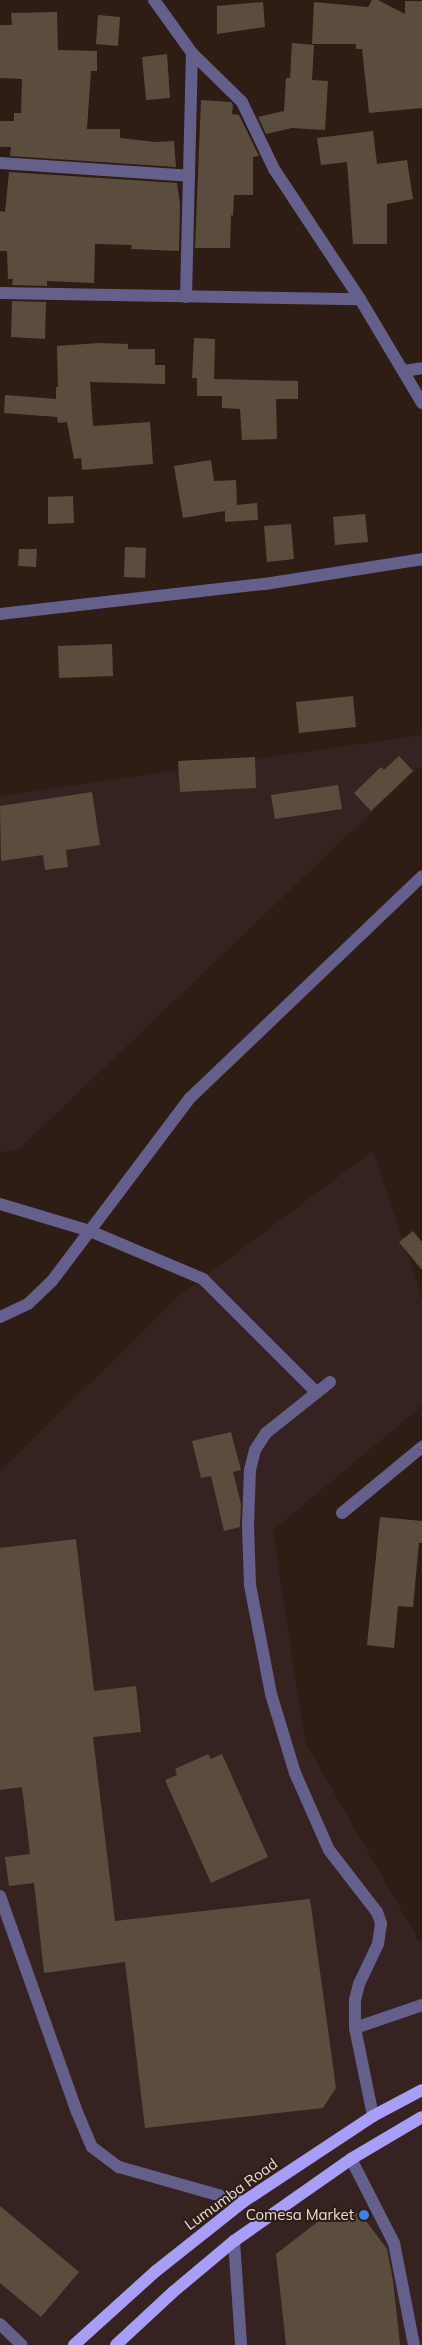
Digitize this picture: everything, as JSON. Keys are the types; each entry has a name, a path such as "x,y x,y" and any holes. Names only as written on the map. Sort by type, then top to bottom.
{"main road":[{"name":"Lumumba Road","path":"74,2345 156,2271 243,2202 374,2116 422,2090"},
{"path":"116,2345 173,2292 234,2241 351,2159 422,2117"}],"street":[{"path":"154,0 192,53 242,102 274,169 360,299 422,403"},
{"path":"186,297 192,53"},
{"path":"0,163 189,176"},
{"path":"0,293 360,299"},
{"path":"404,371 422,368"},
{"path":"0,614 265,584 422,559"},
{"path":"0,1317 28,1304 52,1281 190,1098 422,876"},
{"path":"0,1204 90,1231 203,1279 317,1393"},
{"path":"330,1382 266,1433 255,1450 249,1479 250,1585 271,1694 295,1773 329,1850 377,1912 381,1923 378,1944 359,1984 355,2000 355,2028 374,2116"},
{"path":"342,1513 422,1447"},
{"path":"0,1896 77,2112 92,2147 119,2167 243,2202"},
{"path":"355,2028 422,2005"},
{"path":"351,2159 394,2243 414,2345"},
{"path":"234,2241 241,2345"},
{"path":"0,2324 22,2345"}],"shaded area":[{"path":"422,735 422,764 20,1148 0,1153 0,796"},
{"path":"373,1151 422,1299 422,1406 273,1530 305,1742 419,1941 422,1940 422,2345 0,2345 0,1471 178,1297"}],"building":[{"path":"372,0 378,0 405,14 405,1 422,1 422,108 369,113 362,49 356,49 356,44 312,44 314,2 368,7"},
{"path":"263,2 265,27 217,34 217,6"},
{"path":"57,12 58,50 97,51 97,71 91,71 87,129 120,129 120,138 155,142 174,141 176,167 10,156 11,147 0,147 0,121 14,121 14,113 21,113 22,79 0,78 0,25 12,25 11,13"},
{"path":"98,15 120,17 118,46 96,44"},
{"path":"292,43 314,45 312,80 328,81 325,130 292,128 266,134 258,117 284,111 286,78 290,78"},
{"path":"167,54 170,98 146,100 142,57"},
{"path":"201,100 231,102 233,105 232,114 239,115 259,156 253,157 253,195 234,195 230,248 195,248"},
{"path":"373,131 377,164 407,160 413,199 387,204 387,244 353,244 347,162 321,165 317,138"},
{"path":"9,172 177,183 180,204 179,251 131,249 132,245 95,244 94,283 47,281 47,286 12,285 13,279 8,279 7,251 0,251 0,211 5,212"},
{"path":"12,301 46,302 45,339 11,337"},
{"path":"194,338 215,339 214,379 298,381 298,399 276,399 277,439 242,440 240,409 222,408 222,396 197,396 197,378 192,378"},
{"path":"99,343 128,344 128,349 155,349 155,365 165,365 165,384 90,382 93,426 150,422 153,464 82,470 81,458 74,459 67,422 58,423 57,417 4,413 5,395 56,399 56,387 58,387 57,346"},
{"path":"211,460 214,481 236,480 237,505 257,503 258,520 225,522 225,511 183,518 174,466"},
{"path":"73,496 74,523 48,524 48,497"},
{"path":"365,514 368,542 335,545 333,517"},
{"path":"291,524 294,559 267,562 264,526"},
{"path":"125,547 146,548 145,578 124,577"},
{"path":"19,549 37,549 36,567 18,566"},
{"path":"112,644 113,676 59,678 58,646"},
{"path":"353,696 356,727 299,733 296,702"},
{"path":"399,756 413,771 371,811 354,793 381,767 384,770"},
{"path":"255,757 256,788 180,792 178,761"},
{"path":"338,785 342,809 275,819 271,795"},
{"path":"92,792 100,845 66,850 68,867 45,870 43,855 1,861 0,806"},
{"path":"413,1231 422,1242 422,1270 399,1242"},
{"path":"231,1432 241,1470 233,1472 241,1504 240,1527 224,1531 211,1476 201,1478 192,1441"},
{"path":"380,1517 422,1521 422,1543 419,1543 413,1607 398,1606 394,1648 367,1645"},
{"path":"76,1539 94,1691 136,1686 141,1732 93,1737 115,1921 310,1899 336,2088 323,2108 145,2128 125,1962 44,1973 34,1883 9,1886 5,1857 30,1854 22,1787 0,1790 0,1548"},
{"path":"208,1754 211,1759 222,1754 268,1857 211,1883 165,1780 177,1775 175,1769"},
{"path":"0,2206 79,2272 41,2317 0,2283"},
{"path":"329,2213 360,2213 387,2249 393,2281 400,2345 286,2345 276,2254"}],"place":[{"name":"Comesa Market","path":"364,2215"}]}
